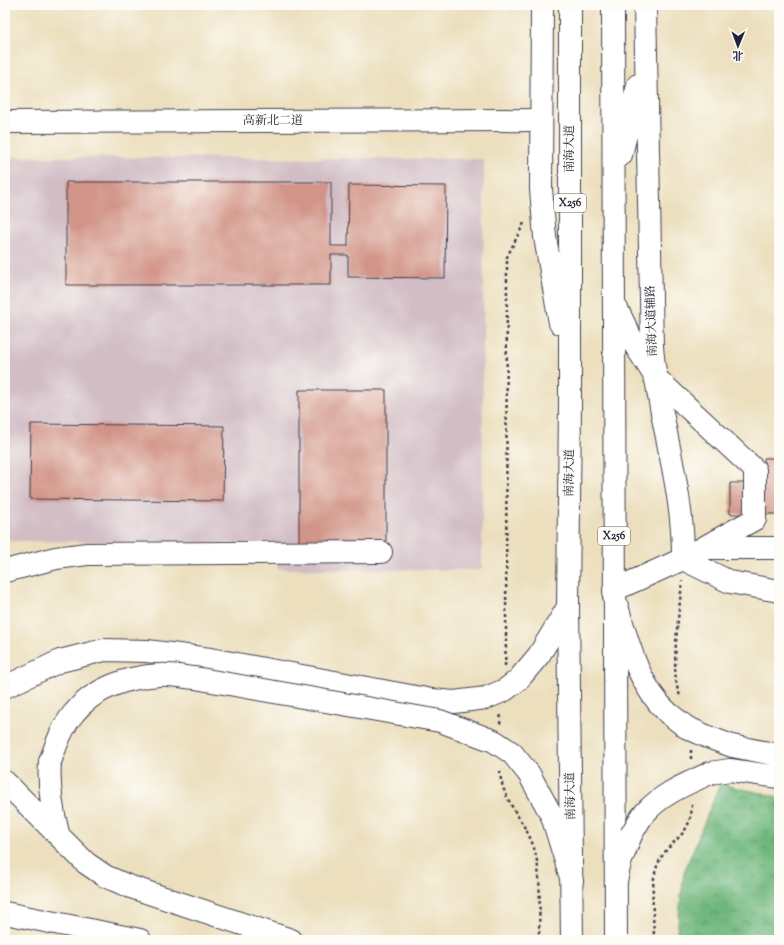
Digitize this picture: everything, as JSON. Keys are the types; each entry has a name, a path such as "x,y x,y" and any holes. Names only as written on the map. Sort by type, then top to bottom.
{"main road":[{"path":"542,5 542,212 563,340 570,401"},
{"name":"南海大道","path":"570,5 570,401 568,608 572,940"},
{"name":"X256","path":"613,5 616,940"},
{"name":"南海大道辅路","path":"645,5 651,312 654,376 679,508 683,535 683,559"},
{"path":"613,191 645,52"},
{"name":"高新北二道","path":"5,122 541,120"},
{"path":"614,302 633,342 654,376 755,470 755,519 683,559 614,593 639,673 647,689 657,703 686,727 739,748 779,755"},
{"path":"703,548 779,548"},
{"path":"5,571 56,558 87,554 381,552"},
{"path":"683,559 730,582 779,591"},
{"path":"5,687 60,661 104,650 148,651 210,659 432,700 494,704 505,690 511,676 539,655 568,608"},
{"path":"58,833 51,805 49,782 50,762 59,736 74,712 92,698 110,687 132,678 160,675 195,678 440,721 494,741 512,754 529,774 552,816 572,881"},
{"path":"616,881 620,863 631,835 644,814 658,800 676,788 710,773 730,770 779,777"},
{"path":"5,782 58,833 86,863 111,878 128,886 291,940"},
{"path":"5,913 140,940"}],"path":[{"path":"511,676 506,642 507,257 527,216"},
{"path":"494,704 500,726"},
{"path":"500,768 500,775 508,799 531,840 539,880 539,940"},
{"path":"654,881 654,940"}],"shaded area":[{"path":"5,157 484,159 482,570 277,569 277,543 5,541"}],"green space":[{"path":"720,784 779,797 779,940 676,940 684,872"}],"building":[{"path":"66,182 331,182 331,246 348,246 349,185 446,186 445,278 348,277 348,255 331,255 331,285 66,285"},
{"path":"299,390 386,390 386,542 299,542"},
{"path":"31,424 224,426 223,501 30,499"},
{"path":"764,458 779,458 779,514 730,514 730,483 764,483"}]}
